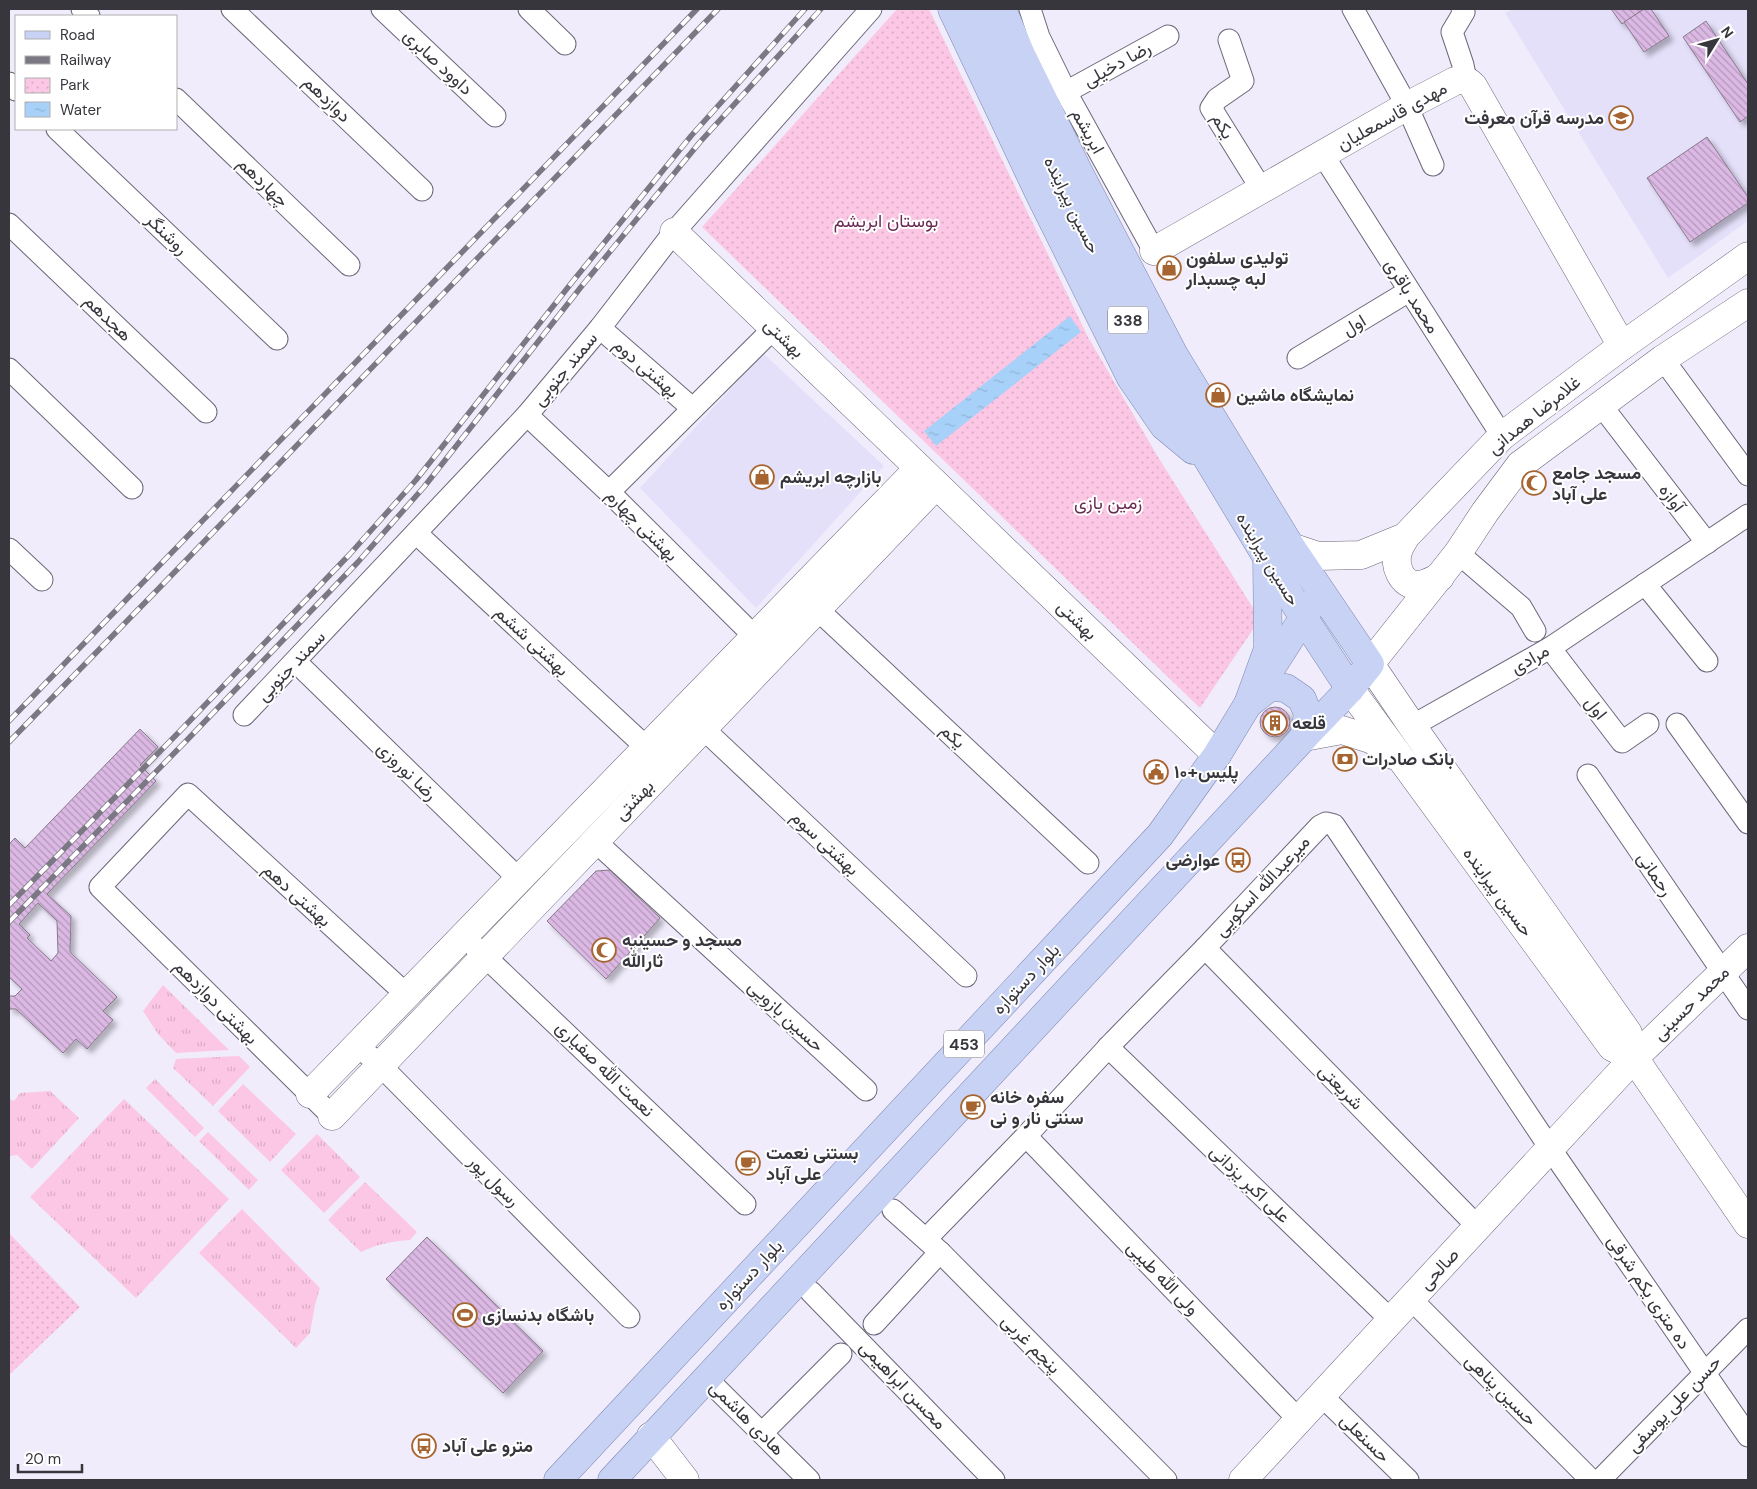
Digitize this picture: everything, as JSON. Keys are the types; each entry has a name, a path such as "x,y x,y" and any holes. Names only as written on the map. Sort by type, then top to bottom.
{"main road":[{"path":"952,9 1040,196 1131,378 1164,426 1212,466"},
{"name":"حسین پیراینده","path":"979,9 1002,63 1152,367 1212,466 1279,551 1321,592 1370,664"},
{"name":"حسین پیراینده","path":"1002,9 1021,55 1075,165 1279,551 1303,617 1350,689"},
{"name":"بلوار دستواره","path":"558,1480 1160,835 1217,754 1248,704 1268,649 1279,551"},
{"path":"1248,704 1321,592"},
{"name":"453","path":"612,1480 651,1436 1350,689 1370,664"},
{"path":"1248,704 1270,687 1286,688 1302,699 1308,714 1304,737"}],"street":[{"name":"دوازدهم","path":"232,9 422,190"},
{"name":"داوود صابری","path":"382,9 495,116"},
{"path":"529,9 565,44"},
{"name":"سمند جنوبی","path":"244,715 527,415 600,328 674,232 871,9"},
{"name":"ابریشم","path":"1030,9 1039,37 1066,92 1154,250"},
{"path":"1353,9 1407,106 1433,165"},
{"path":"1462,9 1464,12 1452,32 1466,80"},
{"name":"رضا دخیلی","path":"1066,92 1168,36"},
{"name":"یکم","path":"1230,40 1243,81 1217,99 1211,108 1262,190"},
{"name":"مهدی قاسمعلیان","path":"1154,250 1407,106 1462,79 1473,86 1622,346"},
{"name":"چهاردهم","path":"178,102 349,265"},
{"name":"روشنگر","path":"58,130 278,339"},
{"name":"محمد باقری","path":"1323,155 1502,436"},
{"name":"هجدهم","path":"9,224 206,412"},
{"name":"بهشتی","path":"674,232 1217,754"},
{"name":"غلامرضا همدانی","path":"1279,551 1318,556 1361,555 1405,537 1502,436 1622,346 1747,261"},
{"name":"اول","path":"1298,358 1409,291"},
{"name":"غلامرضا همدانی","path":"1370,664 1458,554 1485,512 1520,465 1663,359 1748,303"},
{"name":"بهشتی دوم","path":"600,328 692,408"},
{"name":"بهشتی دوم","path":"609,492 774,328"},
{"path":"1663,359 1748,475"},
{"path":"9,369 132,488"},
{"name":"آوازه","path":"1601,405 1707,543"},
{"name":"بهشتی چهارم","path":"527,415 609,492 755,637"},
{"path":"310,1094 755,637 928,476"},
{"name":"بهشتی","path":"332,1116 817,609 928,476"},
{"name":"مرادی","path":"1412,726 1550,648 1748,515"},
{"name":"بهشتی ششم","path":"416,533 647,748"},
{"path":"1405,537 1398,552 1397,569 1405,581 1415,585 1424,584 1440,577"},
{"path":"9,549 42,580"},
{"path":"1458,554 1521,607 1535,631"},
{"path":"1645,584 1707,662"},
{"name":"یکم","path":"817,609 1088,863"},
{"name":"اول","path":"1550,648 1622,742 1648,724"},
{"name":"رضا نوروزی","path":"296,662 519,879"},
{"name":"حسین پیراینده","path":"1370,664 1628,1033 1634,1058 1748,1224"},
{"name":"حسین پیراینده","path":"1350,689 1612,1047 1634,1058"},
{"name":"بهشتی سوم","path":"683,711 966,976"},
{"path":"1677,724 1748,823"},
{"path":"1304,737 1342,730 1373,740 1406,766"},
{"name":"رحمانی","path":"1588,775 1748,1009"},
{"name":"بهشتی دهم","path":"100,887 188,794 407,995"},
{"name":"میرعبدالله اسکویی","path":"874,1324 933,1246 1026,1136 1108,1047 1320,826 1326,823 1334,826 1550,1148"},
{"name":"حسین بازویی","path":"595,841 866,1090"},
{"name":"بهشتی دوازدهم","path":"100,887 332,1116"},
{"name":"نعمت الله صفیاری","path":"463,937 486,956 745,1204"},
{"name":"شریعتی","path":"1205,948 1478,1227"},
{"name":"محمد حسینی","path":"1634,1058 1748,948"},
{"name":"رسول پور","path":"358,1046 629,1317"},
{"name":"علی اکبر یزدانی","path":"1108,1047 1391,1320"},
{"name":"صالحی","path":"1243,1480 1634,1058"},
{"name":"ولی الله طیبی","path":"1026,1136 1299,1420"},
{"name":"ده متری یکم شرقی","path":"1550,1148 1748,1436"},
{"name":"پنجم غربی","path":"893,1210 933,1246 1166,1480"},
{"name":"محسن ابراهیمی","path":"811,1292 994,1480"},
{"name":"حسین پناهی","path":"1410,1300 1591,1480"},
{"name":"حسن علی یوسفی","path":"1600,1480 1748,1329"},
{"path":"762,1433 841,1354"},
{"name":"هادی هاشمی","path":"706,1378 810,1480"},
{"name":"حسنعلی","path":"1322,1396 1408,1480"},
{"path":"651,1436 685,1480"}],"shaded area":[{"name":"مدرسه قرآن معرفت","path":"1513,9 1748,9 1748,221 1668,278 1505,13"},
{"name":"بازارچه ابریشم","path":"763,353 884,466 756,608 640,488"}],"green space":[{"name":"بوستان ابریشم","path":"897,9 929,9 1088,337 1158,457 1260,619 1200,708 702,227"},
{"path":"163,985 229,1050 176,1053 158,1034 143,1011"},
{"path":"239,1056 250,1067 213,1106 173,1068 176,1059"},
{"path":"155,1079 204,1128 195,1137 146,1088"},
{"path":"243,1084 296,1134 270,1162 218,1111"},
{"path":"50,1091 79,1118 32,1169 17,1155 9,1156 9,1099 14,1101 20,1093"},
{"path":"124,1099 229,1199 136,1298 30,1197"},
{"path":"208,1132 258,1180 249,1190 199,1141"},
{"path":"317,1134 360,1177 324,1213 281,1170"},
{"path":"365,1182 417,1232 410,1240 385,1243 361,1252 328,1220"},
{"path":"242,1209 320,1288 310,1333 296,1348 199,1253"},
{"path":"9,1233 80,1307 9,1375"}],"water":[{"path":"1070,316 1081,332 936,446 924,431"}],"building":[{"path":"1611,9 1644,9 1622,24"},
{"path":"1644,9 1651,9 1669,36 1644,52 1624,22"},
{"path":"1706,21 1748,84 1748,116 1740,122 1683,37"},
{"path":"1707,137 1748,197 1748,203 1690,242 1647,178"},
{"name":"قلعه","path":"1275,707 1286,711 1290,722 1286,733 1275,737 1264,733 1260,722 1264,711"},
{"path":"140,729 158,747 140,765 156,781 47,894 71,916 70,952 117,997 103,1011 113,1020 87,1049 76,1039 63,1053 16,1009 9,1009 9,996 15,996 22,989 9,977 9,844 15,838 25,848","holes":["38,903 57,921 58,953 51,961 27,938 30,935 19,924"]},
{"name":"مسجد و حسینیه ثارالله","path":"610,870 660,918 606,979 547,921 596,871"},
{"name":"باشگاه بدنسازی","path":"427,1237 543,1351 503,1393 386,1279"}],"railway":[{"path":"9,721 697,9"},
{"path":"9,742 718,9"},
{"path":"9,905 350,554 416,480 573,281 691,136 805,9"},
{"path":"9,922 358,562 424,487 581,287 700,142 821,9"}],"place":[{"name":"مدرسه قرآن معرفت","path":"1621,118"},
{"name":"تولیدی سلفون لبه‌ چسبدار","path":"1169,268"},
{"name":"نمایشگاه ماشین","path":"1218,395"},
{"name":"بازارچه ابریشم","path":"762,477"},
{"name":"مسجد جامع علی آباد","path":"1534,483"},
{"name":"قلعه","path":"1275,723"},
{"name":"بانک صادرات","path":"1345,759"},
{"name":"پلیس+۱۰","path":"1156,772"},
{"name":"عوارضی","path":"1238,860"},
{"name":"مسجد و حسینیه ثارالله","path":"604,950"},
{"name":"سفره خانه سنتی نار و نی","path":"973,1107"},
{"name":"بستنی نعمت علی آباد","path":"748,1163"},
{"name":"باشگاه بدنسازی","path":"465,1315"},
{"name":"مترو علی آباد","path":"424,1446"}],"park label":[{"name":"زمین بازی","path":"1108,503"}]}
